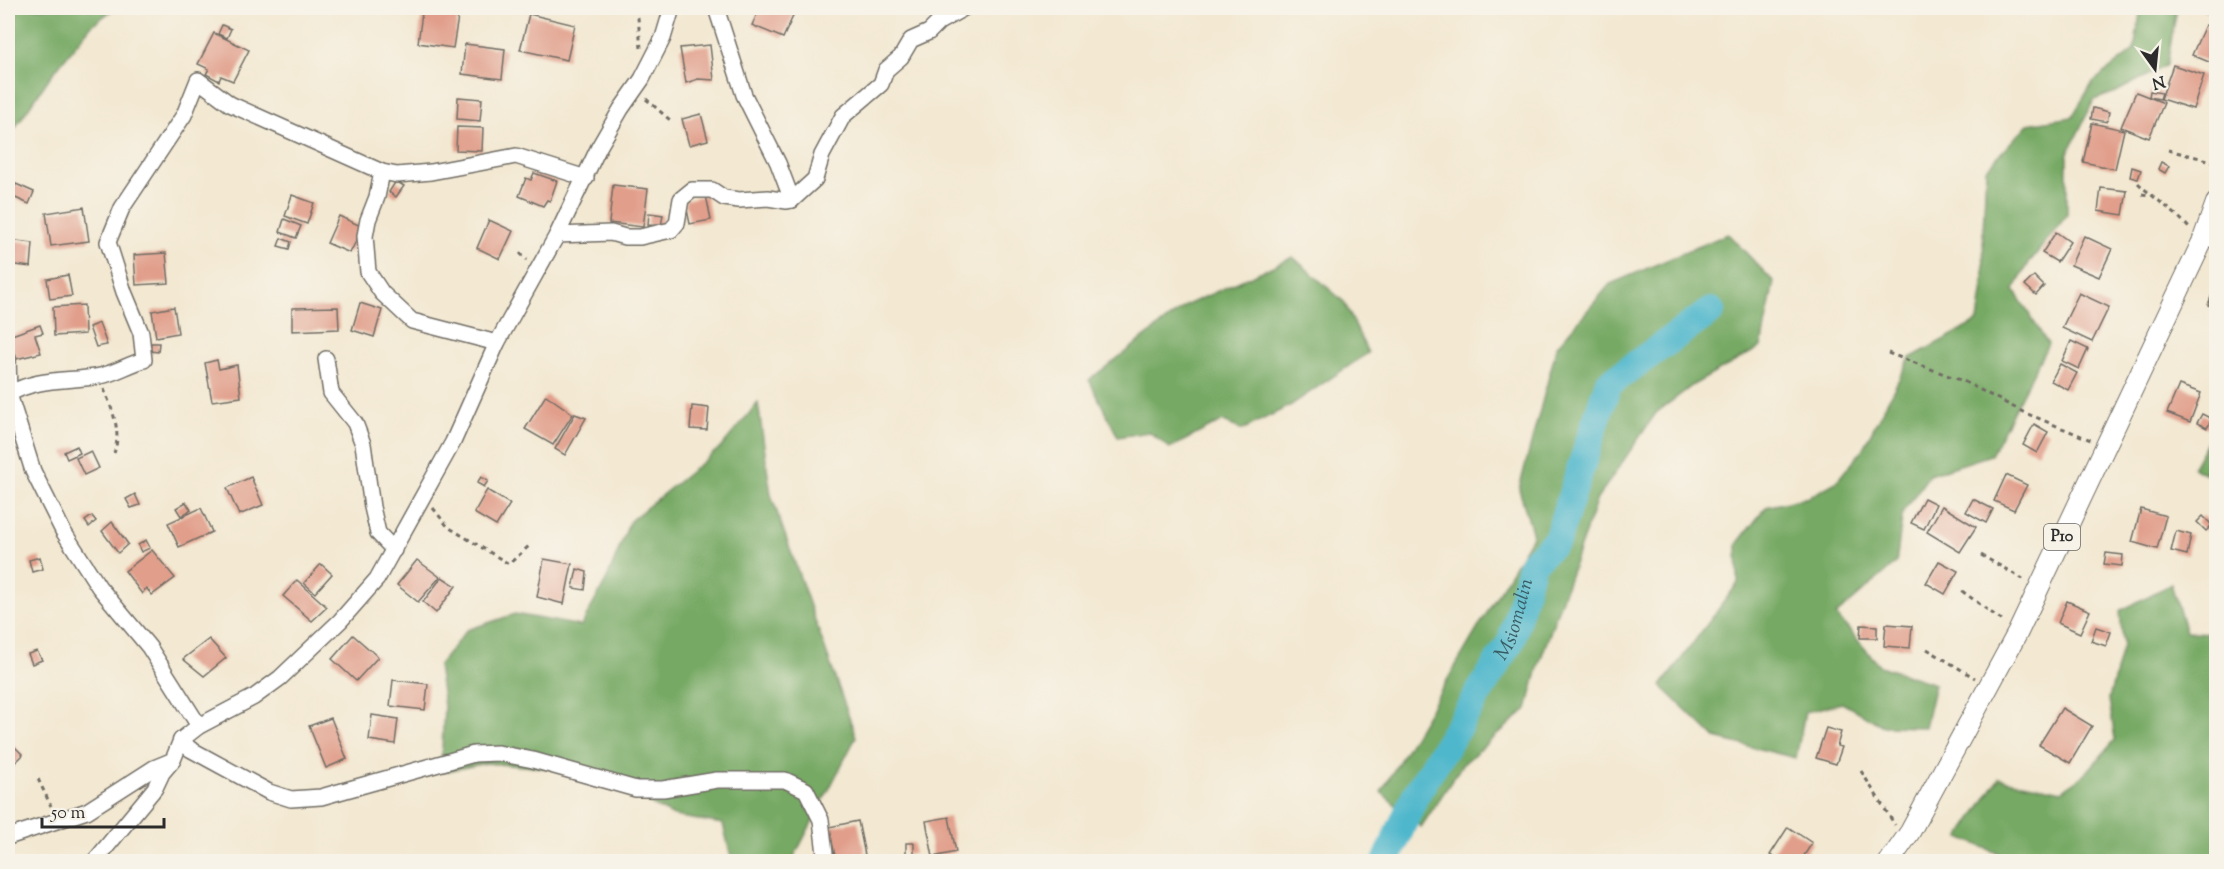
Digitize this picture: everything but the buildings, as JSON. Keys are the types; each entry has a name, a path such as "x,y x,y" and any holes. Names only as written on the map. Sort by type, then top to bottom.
{"main road":[{"name":"P10","path":"1888,861 1910,832 2018,632 2202,243 2217,203"}],"street":[{"path":"94,861 155,788 162,773 174,760 181,740 199,726 254,697 280,678 362,597 377,579 453,442 497,343 557,235 599,147 642,79 663,38 672,8"},
{"path":"716,8 744,95 778,163 792,200"},
{"path":"557,235 611,233 625,237 640,237 671,230 677,223 681,199 692,190 712,190 724,198 739,200 768,198 792,200 815,179 822,155 843,116 881,84 886,70 901,57 911,40 929,32 939,22 964,8"},
{"path":"9,394 21,387 38,382 100,376 144,360 141,333 124,292 108,242 122,208 184,115 198,80 230,104 382,172 397,175 431,172 516,156 586,178"},
{"path":"382,172 377,197 364,236 368,272 382,293 412,321 497,343"},
{"path":"8,357 9,394 33,471 63,531 99,587 149,647 199,726"},
{"path":"326,359 331,393 355,423 363,444 378,533 394,550"},
{"path":"181,740 190,749 269,792 291,799 321,797 474,754 498,753 533,760 636,789 663,789 717,780 785,780 806,790 821,820 826,861"},
{"path":"8,837 87,812 154,768 174,760"}],"path":[{"path":"637,8 642,79 646,99 670,120"},
{"path":"2168,150 2217,162"},
{"path":"2138,183 2178,214 2202,243"},
{"path":"2142,194 2151,195"},
{"path":"1888,353 1963,381 2023,412 2107,446"},
{"path":"100,376 116,428 118,442 114,453"},
{"path":"422,500 435,509 448,527 509,564 530,545"},
{"path":"1981,555 2038,587"},
{"path":"1962,591 2018,632"},
{"path":"1927,649 1989,686"},
{"path":"1861,771 1895,826 1910,832"},
{"path":"38,779 59,821"}],"green space":[{"path":"8,8 115,8 91,26 50,77 12,132 8,154"},
{"path":"2141,8 2177,8 2167,65 2116,92 2094,100 2067,155 2067,215 2029,263 2014,290 2048,344 1991,455 1929,475 1903,512 1896,563 1836,615 1880,666 1935,684 1925,727 1883,726 1842,703 1805,712 1796,758 1715,738 1661,686 1738,583 1737,544 1766,507 1809,497 1836,482 1862,450 1910,358 1978,321 1984,278 1983,232 1986,169 2028,124 2072,117 2093,82 2134,50"},
{"path":"1728,234 1774,282 1761,347 1693,385 1656,413 1597,499 1539,664 1527,709 1462,765 1421,827 1381,792 1533,535 1519,489 1557,346 1610,284"},
{"path":"1293,257 1344,302 1368,353 1291,405 1242,430 1222,421 1170,448 1149,432 1118,437 1089,380 1187,305"},
{"path":"758,403 771,495 856,737 792,861 732,861 723,824 674,816 586,771 486,763 441,772 444,706 438,666 467,630 515,614 581,626 607,579 630,521 721,447"},
{"path":"2216,426 2216,480 2193,467"},
{"path":"2171,584 2186,632 2216,633 2216,861 2015,861 1960,837 1999,778 2062,791 2086,773 2115,740 2109,699 2123,645 2120,611"}],"waterway":[{"name":"Msiomalin","path":"1386,862 1415,796 1511,641 1532,563 1557,540 1608,384 1711,311"}]}
